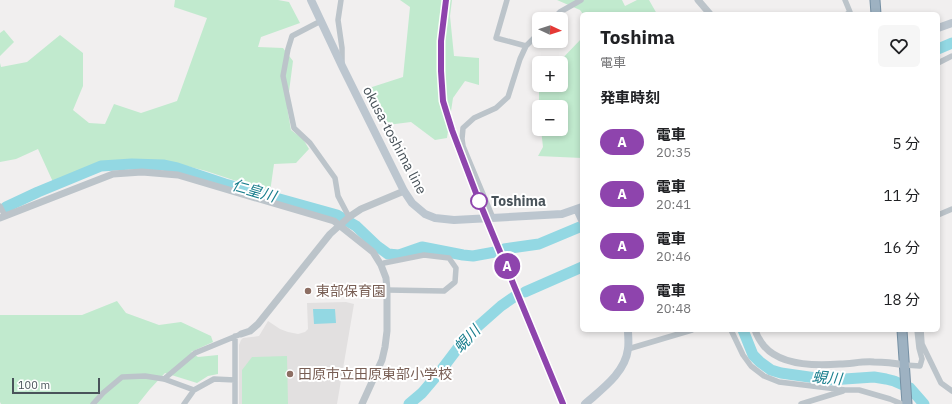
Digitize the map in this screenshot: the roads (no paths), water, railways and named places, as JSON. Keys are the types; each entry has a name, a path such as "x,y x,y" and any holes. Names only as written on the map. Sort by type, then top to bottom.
{"highway":[{"path":"875,0 876,12"},
{"path":"901,332 906,379 905,403"}],"main road":[{"name":"okusa-toshima line","path":"311,0 404,191 412,203 425,214 435,218 454,220 580,213"},
{"path":"940,27 952,23"},
{"path":"585,404 612,380 624,364 628,349 628,332"}],"street":[{"path":"341,0 338,20 342,48 342,66"},
{"path":"507,0 496,38 526,46"},
{"path":"560,12 581,0"},
{"path":"698,0 708,12"},
{"path":"845,0 850,12"},
{"path":"322,22 292,36 283,76 294,128 310,144 335,178 338,196 349,217"},
{"path":"493,218 463,146 463,128 474,118 496,108 508,97 520,59 526,46 532,40"},
{"path":"940,62 952,56"},
{"path":"0,206 3,217 113,174 142,172 178,175 334,221 373,252 381,265 386,278 387,331 385,348 382,360 362,404"},
{"path":"164,379 195,353 250,331 258,324 330,234 349,217 361,209 404,191"},
{"path":"940,214 952,209"},
{"path":"381,265 384,263 424,255 449,258 456,268 455,282 444,291 387,290"},
{"path":"628,349 685,332"},
{"path":"728,332 751,366 764,376 779,382 845,390 859,390 905,403"},
{"path":"732,332 735,341"},
{"path":"756,332 764,347 783,359 790,361 813,365 889,362 920,366 922,359 917,332"},
{"path":"921,332 922,344 941,383 952,391"},
{"path":"235,404 238,335"},
{"path":"93,404 103,393 122,377 145,376 164,379 194,390"},
{"path":"184,404 194,390 214,378 236,380"},
{"path":"801,404 845,390"}],"water":[{"path":"313,309 335,309 336,323 314,324"}],"waterway":[{"name":"仁皇川","path":"940,48 952,43"},
{"name":"仁皇川","path":"6,207 101,166 132,164 163,165 337,215 356,226 377,246 388,254 399,255 422,247 473,256 495,252"},
{"name":"仁皇川","path":"504,249 539,244 580,227"},
{"name":"蜆川","path":"525,292 580,268"},
{"name":"蜆川","path":"409,404 422,393 467,336 501,306 514,297"},
{"name":"蜆川","path":"744,332 753,355 771,370 781,373 830,380 874,377 886,379 910,388 924,404"}],"railway":[{"path":"446,0 441,41 443,101 452,130 479,201 564,404"}],"train":[{"name":"A","path":"446,0 441,41 443,101 452,130 479,201 563,404"}],"place":[{"name":"Toshima","path":"479,201"},
{"name":"東部保育園","path":"308,291"},
{"name":"田原市立田原東部小学校","path":"290,374"}]}
